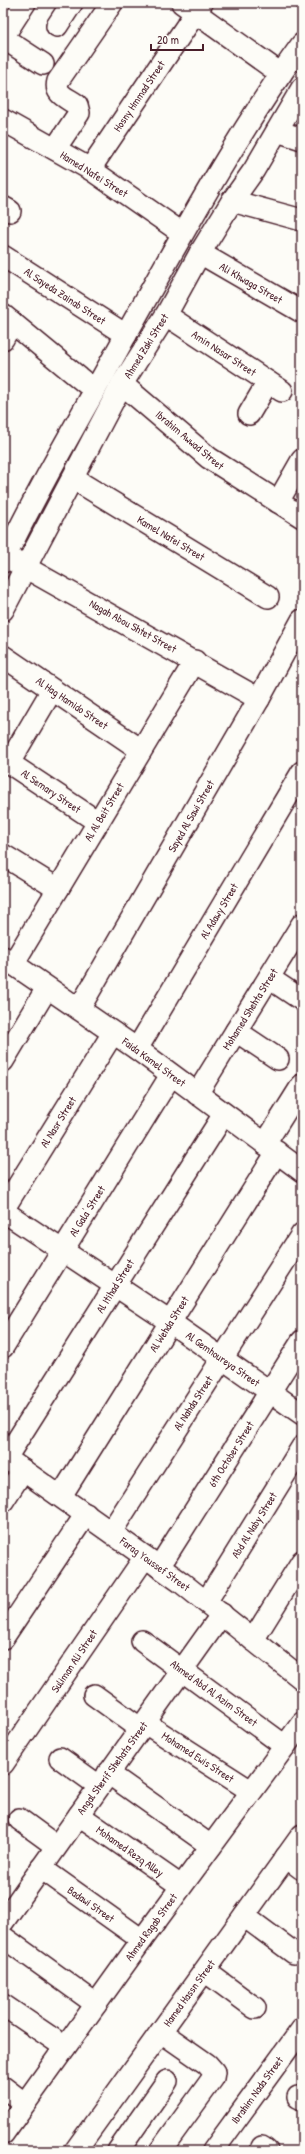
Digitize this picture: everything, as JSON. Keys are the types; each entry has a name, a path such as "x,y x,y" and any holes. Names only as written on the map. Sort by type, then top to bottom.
{"street":[{"path":"25,3 3,38 43,64"},
{"path":"57,26 72,3"},
{"path":"55,149 79,113 77,105 60,94 56,86 112,3"},
{"path":"193,6 280,74"},
{"name":"Hosny Hmmad Street","path":"90,169 193,6"},
{"name":"Ahmed Zaki Street","path":"4,559 94,390 182,233 280,74 302,44"},
{"name":"Ahmed Zaki Street","path":"3,610 74,479 122,384 166,315 200,253 232,201 254,170 302,88"},
{"name":"Hamed Nafei Street","path":"3,120 90,169 182,233"},
{"path":"277,131 302,139"},
{"path":"230,155 254,170"},
{"path":"232,201 302,220"},
{"name":"Ali Khwaga Street","path":"200,253 302,312"},
{"name":"Al Sayeda Zainab Street","path":"3,256 126,335"},
{"name":"Amin Nasar Street","path":"166,315 275,386 249,414"},
{"path":"6,325 94,390"},
{"name":"Ibrahim Awwad Street","path":"122,384 209,458 302,516"},
{"path":"278,502 302,460"},
{"name":"Kamel Nafei Street","path":"74,479 268,597"},
{"name":"Nagah Abou Shtet Street","path":"4,559 26,566 195,661 259,699"},
{"name":"Sayed Al Sawi Street","path":"79,1010 259,699 302,620"},
{"name":"Al Hag Hamido Street","path":"3,656 141,750"},
{"name":"Al Al Beit Street","path":"8,961 58,889 195,661"},
{"path":"6,761 52,690"},
{"name":"Al Semary Street","path":"6,761 98,822"},
{"name":"Al Adawy Street","path":"136,1050 302,772"},
{"path":"3,855 58,889"},
{"name":"Mohamed Shehta Street","path":"197,1094 302,924"},
{"name":"Faida Kamel Street","path":"8,961 113,1033 302,1171"},
{"path":"269,978 302,1000"},
{"path":"3,1061 47,988"},
{"path":"236,1031 278,1059"},
{"name":"Al Nasr Street","path":"3,1211 113,1033"},
{"name":"Al Gala' Street","path":"3,1347 171,1075"},
{"name":"Al Wehda Street","path":"61,1496 170,1322 271,1148 302,1085"},
{"name":"Al Itihad Street","path":"4,1457 224,1114"},
{"name":"Al Gemhoureya Street","path":"3,1211 170,1322 302,1414"},
{"name":"Al Nahda Street","path":"111,1532 302,1234"},
{"name":"6th October Street","path":"152,1562 270,1392 302,1341"},
{"name":"Abd Al Naby Street","path":"214,1608 302,1447"},
{"name":"Farag Youssef Street","path":"4,1457 61,1496 214,1608 302,1679"},
{"path":"3,1501 23,1470"},
{"path":"3,1638 86,1514"},
{"path":"253,1640 302,1561"},
{"name":"Suliman Ali Street","path":"3,1764 152,1562"},
{"name":"Angal Sherif Shehata Street","path":"3,1922 182,1670 214,1608"},
{"name":"Ahmed Abd Al Azim Street","path":"142,1641 285,1746"},
{"name":"Mohamed Ewis Street","path":"94,1695 251,1791"},
{"name":"Ahmed Ragab Street","path":"3,2134 181,1886 302,1723"},
{"path":"60,1758 104,1780 211,1846"},
{"name":"Mohamed Rezq Alley","path":"79,1815 181,1886"},
{"path":"19,1819 56,1846"},
{"name":"Hamed Hassn Street","path":"75,2151 244,1916 294,1863 302,1835"},
{"name":"Badawi Street","path":"41,1868 142,1940"},
{"path":"244,1916 294,1953"},
{"path":"3,1937 96,2004"},
{"path":"205,1971 255,2008"},
{"path":"3,2005 65,2047"},
{"name":"Ibrahim Nada Street","path":"213,2151 302,2029"},
{"path":"160,2151 213,2078 214,2072 208,2064 161,2032"},
{"path":"118,2151 168,2081"},
{"path":"3,2087 24,2103"}]}
